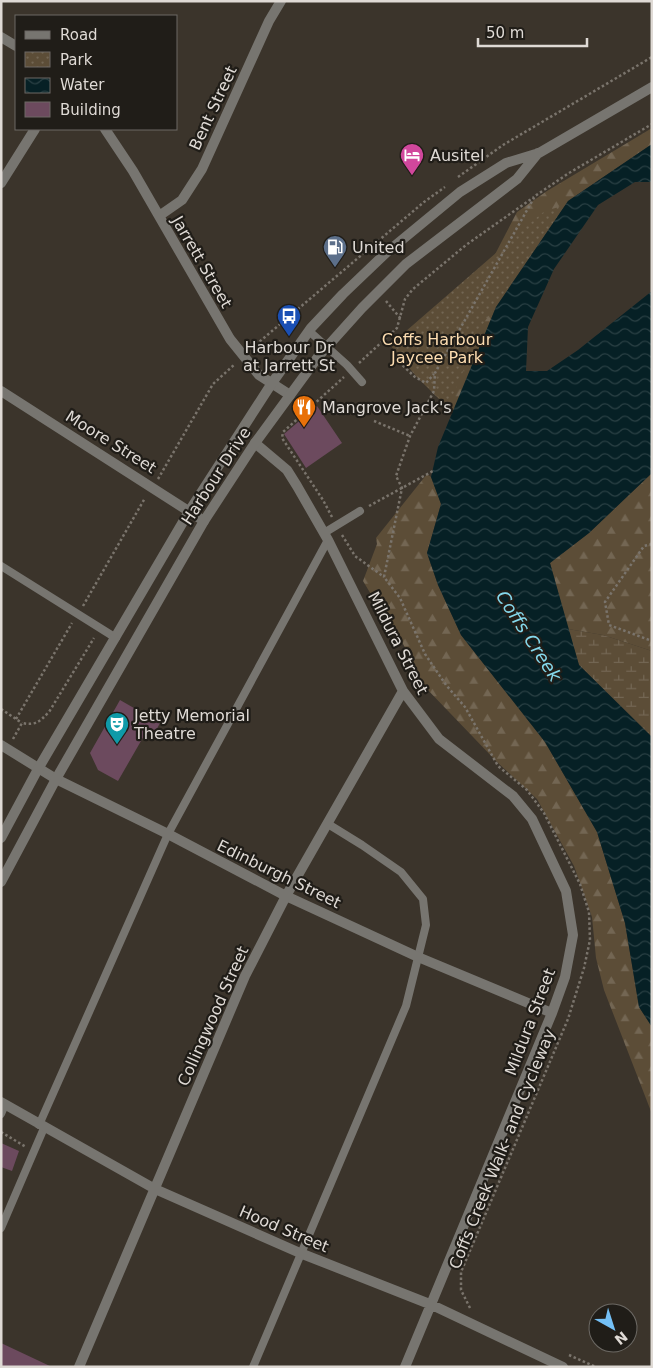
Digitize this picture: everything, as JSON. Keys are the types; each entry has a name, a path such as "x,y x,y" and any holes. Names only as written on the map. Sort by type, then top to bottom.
{"street":[{"name":"Bent Street","path":"159,216 182,200 202,169 281,1"},
{"path":"1,37 15,45"},
{"name":"Harbour Drive","path":"1,838 38,769 190,510 272,382 309,331 343,294 386,253 460,192 506,162 539,152 652,86"},
{"path":"1,183 34,130"},
{"name":"Jarrett Street","path":"106,130 133,171 230,339 259,375 290,395"},
{"name":"Harbour Drive","path":"1,882 56,778 204,520 254,443 327,347 377,292 406,264 516,179 539,152"},
{"name":"Moore Street","path":"1,391 204,520"},
{"name":"Mildura Street","path":"254,443 275,458 287,470 326,536 403,691 439,739 513,796 532,819 566,891 573,935 565,977 432,1306 405,1367"},
{"name":"Collingwood Street","path":"79,1367 245,976 286,896 403,691"},
{"name":"Edinburgh Street","path":"4,747 38,769 286,896 418,957 552,1013"},
{"name":"Hood Street","path":"2,1107 100,1157 155,1189 300,1253 432,1306 563,1367"}],"lane":[{"path":"309,331 362,382"},
{"path":"1,1228 34,1152 42,1126 168,834 326,536 336,526 360,511"},
{"path":"1,566 116,638"},
{"path":"253,1367 406,1006 426,925 423,899 401,872 328,824"}],"path":[{"path":"351,370 398,328 406,299 413,288 466,245 535,196 569,173 652,124"},
{"path":"399,362 415,377 426,383 435,373 535,196"},
{"path":"377,292 401,319"},
{"name":"Coffs Creek Walk- and Cycleway","path":"351,370 283,432 282,438 324,500 336,526 355,556 384,577 400,598 425,654 446,685 465,707 498,766 526,790 544,813 580,884 588,912 590,940 584,968 568,1019 462,1272 460,1290 467,1306 472,1311"},
{"path":"384,577 402,488 396,476 410,436 434,391 435,373"},
{"path":"374,421 410,436"},
{"path":"360,511 433,471"},
{"path":"652,544 644,546 605,602 609,625 652,641"},
{"path":"1,709 22,723 30,725 40,721 49,712 100,628"},
{"path":"4,747 22,723"},
{"path":"1,1132 34,1152"},
{"path":"568,1355 596,1367"}],"green space":[{"name":"Coffs Harbour Jaycee Park","path":"652,128 652,144 568,201 496,307 453,413 416,376 440,348 489,266 517,212 547,191"},
{"name":"Coffs Harbour Jaycee Park","path":"566,204 483,324 448,407 416,376 390,345 542,213"},
{"path":"652,473 652,651 603,635 568,629 550,563 589,533"},
{"path":"427,474 431,477 441,504 427,553 438,585 461,635 545,742 597,832 625,923 639,1007 652,1027 652,1114 604,990 596,958 592,917 574,866 537,799 498,763 425,687 400,638 363,581 377,544 376,538"},
{"path":"568,629 603,635 652,651 652,737 579,665"}],"water":[{"name":"Coffs Creek","path":"652,144 652,182 635,182 598,205 554,269 528,327 526,371 547,371 578,350 652,291 652,473 589,533 550,563 579,665 652,737 652,1027 639,1007 625,923 597,832 545,742 461,635 438,585 427,553 441,504 431,477 438,447 496,307 568,201"}],"building":[{"path":"317,406 342,443 306,468 284,434"},
{"name":"Jetty Memorial Theatre","path":"120,700 160,723 152,738 145,734 118,781 98,770 90,753"},
{"path":"1,1143 19,1151 12,1171 1,1167"},
{"path":"1,1343 52,1367 1,1367"}],"place":[{"name":"Ausitel","path":"412,176"},
{"name":"United","path":"335,268"},
{"name":"Harbour Dr at Jarrett St","path":"289,337"},
{"name":"Mangrove Jack's","path":"304,428"},
{"name":"Jetty Memorial Theatre","path":"117,745"}]}
